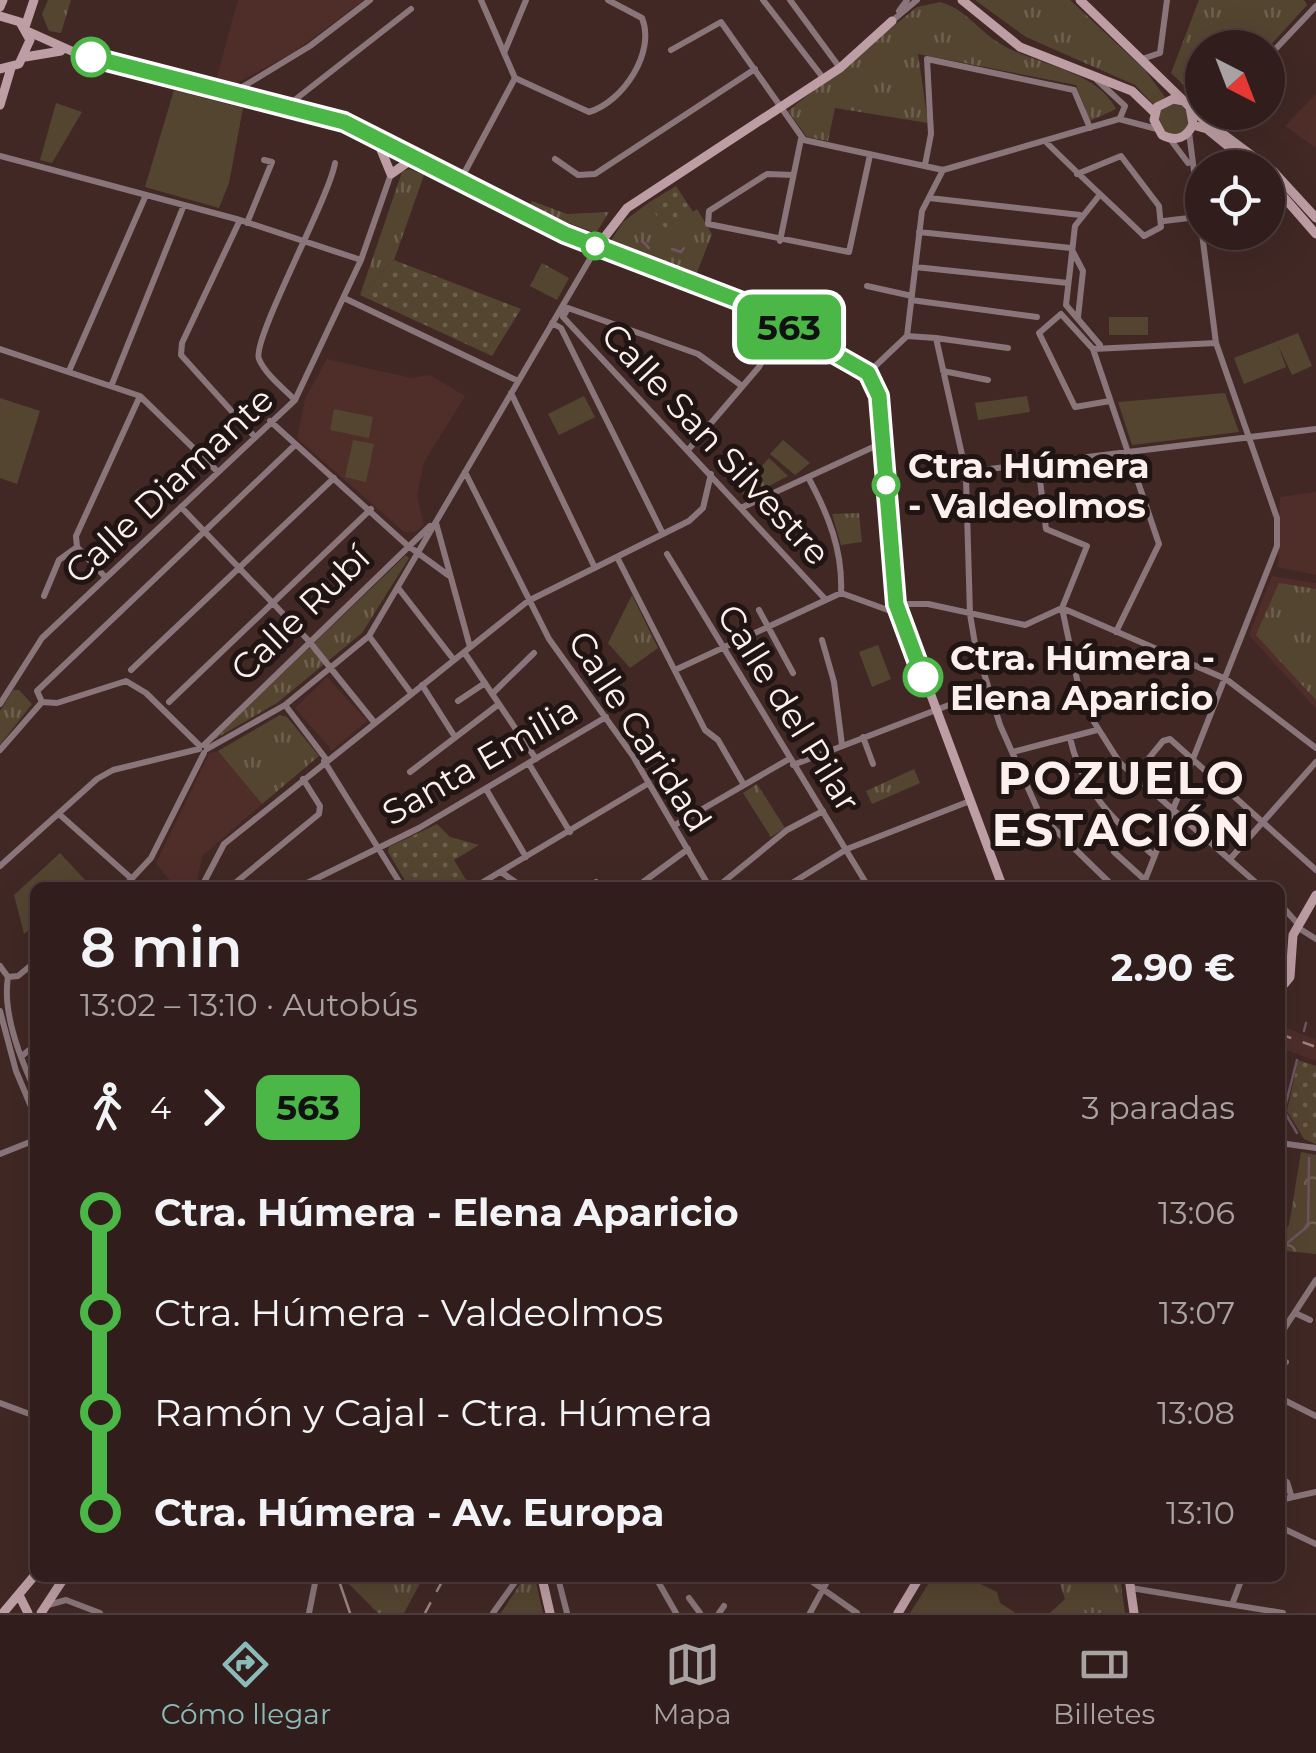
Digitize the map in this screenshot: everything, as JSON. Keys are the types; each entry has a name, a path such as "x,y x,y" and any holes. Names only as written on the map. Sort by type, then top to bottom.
{"street":[{"path":"26,57 26,29 34,0"},
{"path":"232,93 310,46 370,0"},
{"path":"481,0 515,78 589,112 621,94 634,76 646,26 642,18 608,0"},
{"path":"504,54 526,0"},
{"path":"763,0 824,79"},
{"path":"790,0 840,68"},
{"path":"892,20 908,0"},
{"path":"0,866 113,770 203,748 285,705 369,636 552,323 564,313 597,247 627,208 840,68 917,0"},
{"path":"962,0 1020,47 1139,94 1154,113"},
{"path":"1080,0 1184,102"},
{"path":"1140,58 1151,60 1160,53 1168,0"},
{"path":"1285,39 1316,6"},
{"path":"288,106 412,8"},
{"path":"0,16 13,18 26,29 76,54"},
{"path":"671,50 722,22 802,138 870,155 943,170 1119,119 1151,127 1170,139 1185,163"},
{"path":"0,105 6,68 50,50 344,122 597,247 724,293 868,373 879,396 898,609 1002,882"},
{"path":"925,166 932,134 927,59 1074,90 1090,128"},
{"path":"555,159 578,176 595,174 755,69"},
{"path":"1088,73 1124,106 1119,119"},
{"path":"460,181 515,78"},
{"path":"1151,127 1154,113 1168,100 1184,102"},
{"path":"1170,139 1187,130"},
{"path":"1209,130 1233,150"},
{"path":"1226,130 1283,179 1316,218"},
{"path":"780,241 802,138"},
{"path":"377,140 391,174"},
{"path":"1046,142 1098,197 1112,204 1144,236 1156,233 1164,221 1185,218"},
{"path":"391,174 398,150"},
{"path":"792,175 768,174 709,211 706,218 714,228 849,252 870,155"},
{"path":"0,156 244,222 361,260"},
{"path":"1077,174 1121,156 1159,206 1164,221"},
{"path":"255,436 181,355 182,343 272,162 264,160"},
{"path":"295,400 257,352 334,162"},
{"path":"391,174 408,162 428,165"},
{"path":"868,373 907,336 919,232 943,170"},
{"name":"Calle Diamante","path":"0,704 42,638 295,400 361,260 391,174"},
{"path":"69,371 146,195"},
{"path":"1098,197 1080,215 1071,248 1066,306 1097,347 1110,401 1158,544 1116,632"},
{"path":"929,198 1080,215"},
{"path":"1285,198 1316,234"},
{"path":"112,384 184,205"},
{"path":"919,232 1071,248"},
{"path":"1071,248 1083,270 1078,317"},
{"path":"1144,882 1277,546 1276,518 1216,343 1202,250"},
{"path":"915,266 1068,283"},
{"path":"866,286 911,298 1037,318"},
{"path":"344,298 518,381"},
{"path":"564,313 698,354 742,386"},
{"name":"Calle San Silvestre","path":"560,328 564,313"},
{"name":"Calle San Silvestre","path":"564,313 826,600"},
{"path":"1110,401 1076,407 1038,333 1061,314 1097,347 1216,343"},
{"path":"552,323 560,328 663,534"},
{"path":"688,450 742,386 784,324"},
{"path":"907,336 1008,348"},
{"path":"936,338 964,464 972,470 1316,429"},
{"path":"0,349 140,396 218,472"},
{"path":"943,371 988,380"},
{"path":"511,392 596,568"},
{"path":"106,578 76,547 76,536 140,396"},
{"path":"270,421 294,446 371,509 406,545 448,575"},
{"path":"743,507 882,443"},
{"path":"42,702 38,691 294,446"},
{"path":"964,464 958,470 966,478"},
{"path":"1038,464 1046,529 1087,546 1062,608 1077,691 1120,763 1255,882"},
{"path":"972,470 966,478 970,614 988,690 1040,815 1109,882"},
{"name":"Calle Caridad","path":"464,471 549,639 606,717 709,882"},
{"path":"205,882 224,844 528,602 663,534 703,508 711,474"},
{"path":"808,477 832,528 840,562 840,593"},
{"path":"131,670 334,478"},
{"path":"181,507 308,640 374,722"},
{"path":"169,702 371,509"},
{"path":"435,522 467,649 570,832"},
{"name":"Calle Rubí","path":"203,748 308,640 435,522"},
{"path":"44,596 59,560 76,547"},
{"name":"Calle del Pilar","path":"666,554 866,882"},
{"path":"616,557 705,730 718,740 744,785"},
{"path":"399,589 454,660"},
{"path":"675,670 840,593 898,609 928,604 1025,626 1062,608 1226,679 1316,748"},
{"path":"759,610 793,672"},
{"path":"369,636 411,693"},
{"path":"822,640 834,682 842,745"},
{"path":"492,694 534,653"},
{"path":"42,702 57,703 126,681 146,693 203,748"},
{"path":"458,701 485,683"},
{"path":"422,685 455,738"},
{"path":"675,825 791,762 988,690"},
{"path":"0,750 42,702"},
{"path":"410,772 499,704"},
{"path":"285,705 325,760 399,882"},
{"name":"Santa Emilia","path":"308,882 486,789 606,717"},
{"path":"1012,752 1098,730"},
{"path":"864,737 873,764"},
{"path":"1070,738 1076,765 1100,808 1154,856"},
{"path":"1136,774 1163,741 1170,739 1316,870"},
{"path":"129,882 172,822 203,748"},
{"path":"1230,859 1316,762"},
{"path":"236,882 319,814 320,806 303,779"},
{"path":"484,882 649,783"},
{"path":"486,789 526,857"},
{"path":"794,882 847,849 970,801"},
{"path":"721,882 787,830 823,812"},
{"path":"59,814 132,879"},
{"path":"643,882 688,849"},
{"path":"1114,852 1141,882"},
{"path":"501,872 515,882"},
{"path":"1285,957 1316,894"},
{"path":"1285,910 1316,939"},
{"path":"30,966 18,976 3,972 3,989 30,1077"},
{"path":"0,1011 16,1071 30,1104"},
{"path":"22,1056 30,1050"},
{"path":"0,1154 30,1142"},
{"path":"1285,1144 1313,1147"},
{"path":"1285,1327 1316,1280"},
{"path":"1295,1312 1310,1320"},
{"path":"1285,1400 1316,1416"},
{"path":"0,1403 30,1414"},
{"path":"1285,1481 1291,1495"},
{"path":"1285,1498 1316,1492"},
{"path":"1285,1529 1316,1544"},
{"path":"3,1613 30,1582"},
{"path":"45,1609 61,1582"},
{"path":"64,1582 74,1602"},
{"path":"310,1613 315,1582"},
{"path":"493,1613 515,1582"},
{"path":"543,1582 550,1613"},
{"path":"559,1582 567,1613"},
{"path":"658,1582 676,1613"},
{"path":"813,1582 857,1613"},
{"path":"810,1613 827,1582"},
{"path":"898,1613 917,1582"},
{"path":"1233,1602 1240,1582"},
{"path":"1134,1613 1130,1583 1284,1613"},
{"path":"20,1597 28,1613"},
{"path":"689,1598 700,1613"},
{"path":"45,1609 74,1602 100,1613"}],"shaded area":[{"path":"238,0 364,0 294,52 232,86 216,80"},
{"path":"1316,94 1316,148 1285,126"},
{"path":"327,359 411,378 430,375 465,396 424,462 417,496 424,525 415,532 404,532 297,438 305,399"},
{"path":"1316,492 1316,575 1278,567 1280,497"},
{"path":"1272,576 1316,583 1316,709 1249,635"},
{"path":"327,677 367,721 332,750 295,708"},
{"path":"218,751 262,804 202,856 197,882 171,882 156,863 209,754"},
{"path":"1285,1027 1316,1040 1316,1061 1285,1050"}],"green space":[{"path":"48,0 71,0 61,33 49,31 42,14"},
{"path":"975,0 1070,0 1145,70 1165,97 1154,105 1135,85 1026,37"},
{"path":"1199,0 1304,0 1307,5 1284,30 1187,30"},
{"path":"940,2 956,9 1010,49 1094,84 1116,109 1090,121 1076,85 918,54 928,123 835,108 828,141 807,137 788,111 917,7"},
{"path":"1185,36 1185,86 1171,73"},
{"path":"174,90 243,108 229,183 219,208 145,187"},
{"path":"1167,102 1185,105 1184,133 1166,135 1156,116"},
{"path":"56,103 82,112 52,163 40,160"},
{"path":"409,169 424,175 394,260 360,295 402,172"},
{"path":"676,186 693,212 666,231 648,203"},
{"path":"532,201 567,214 609,212 596,233 527,208"},
{"path":"648,203 666,230 697,209 712,234 696,275 610,242 623,222"},
{"path":"394,260 521,309 492,356 360,295"},
{"path":"542,263 569,278 557,300 530,286"},
{"path":"1109,317 1148,317 1148,335 1109,335"},
{"path":"1298,333 1312,366 1292,375 1278,345 1286,367 1244,384 1234,358"},
{"path":"1225,393 1239,432 1132,445 1118,402"},
{"path":"584,396 595,417 559,435 548,414"},
{"path":"1027,396 1030,412 978,420 975,403"},
{"path":"0,398 40,411 17,484 0,478"},
{"path":"334,409 373,417 369,438 330,430"},
{"path":"353,440 374,444 366,482 345,477"},
{"path":"783,440 810,463 795,475 770,454"},
{"path":"769,458 788,476 746,498 740,491"},
{"path":"859,513 862,542 841,545 832,514"},
{"path":"406,555 409,558 362,633 277,703 213,740"},
{"path":"1279,583 1316,589 1316,700 1256,635"},
{"path":"632,595 658,648 630,668 608,643"},
{"path":"878,645 891,679 872,687 859,652"},
{"path":"13,690 19,690 32,704 0,745 0,711"},
{"path":"280,715 287,717 319,756 262,804 218,751"},
{"path":"914,769 920,783 872,804 866,791"},
{"path":"757,784 785,828 771,837 743,793"},
{"path":"437,824 450,837 479,845 454,860 467,882 406,882 388,852 389,847"},
{"path":"60,853 87,882 30,882 30,929 24,934 14,895"},
{"path":"1298,1060 1316,1066 1316,1144 1304,1139 1287,1111"},
{"path":"1301,1152 1316,1155 1316,1254 1285,1253 1285,1231"},
{"path":"347,1582 421,1582 404,1613 378,1613"},
{"path":"521,1582 536,1582 543,1613 501,1613"},
{"path":"929,1582 976,1582 997,1592 1000,1603 1016,1613 910,1613"},
{"path":"1059,1582 1121,1582 1125,1613 1050,1613 1065,1599"}],"waterway":[{"path":"642,241 649,248"},
{"path":"672,249 681,252 684,248"},
{"path":"1304,1031 1306,1023"},
{"path":"1285,1107 1297,1060"},
{"path":"1285,1113 1297,1133"},
{"path":"1285,1245 1308,1226 1309,1158"}],"tram line":[{"path":"339,1582 350,1613"}],"railway":[{"path":"1285,1036 1316,1047"},
{"path":"425,1613 442,1582"}],"bus line":[{"name":"563","path":"91,57 344,122 565,234 745,303 868,373 879,396 896,604 923,677"}],"place":[{"name":"Ctra. Húmera - Valdeolmos","path":"886,485"},
{"name":"Ctra. Húmera - Elena Aparicio","path":"923,677"}],"district":[{"name":"POZUELO ESTACIÓN","path":"1122,803"}]}
